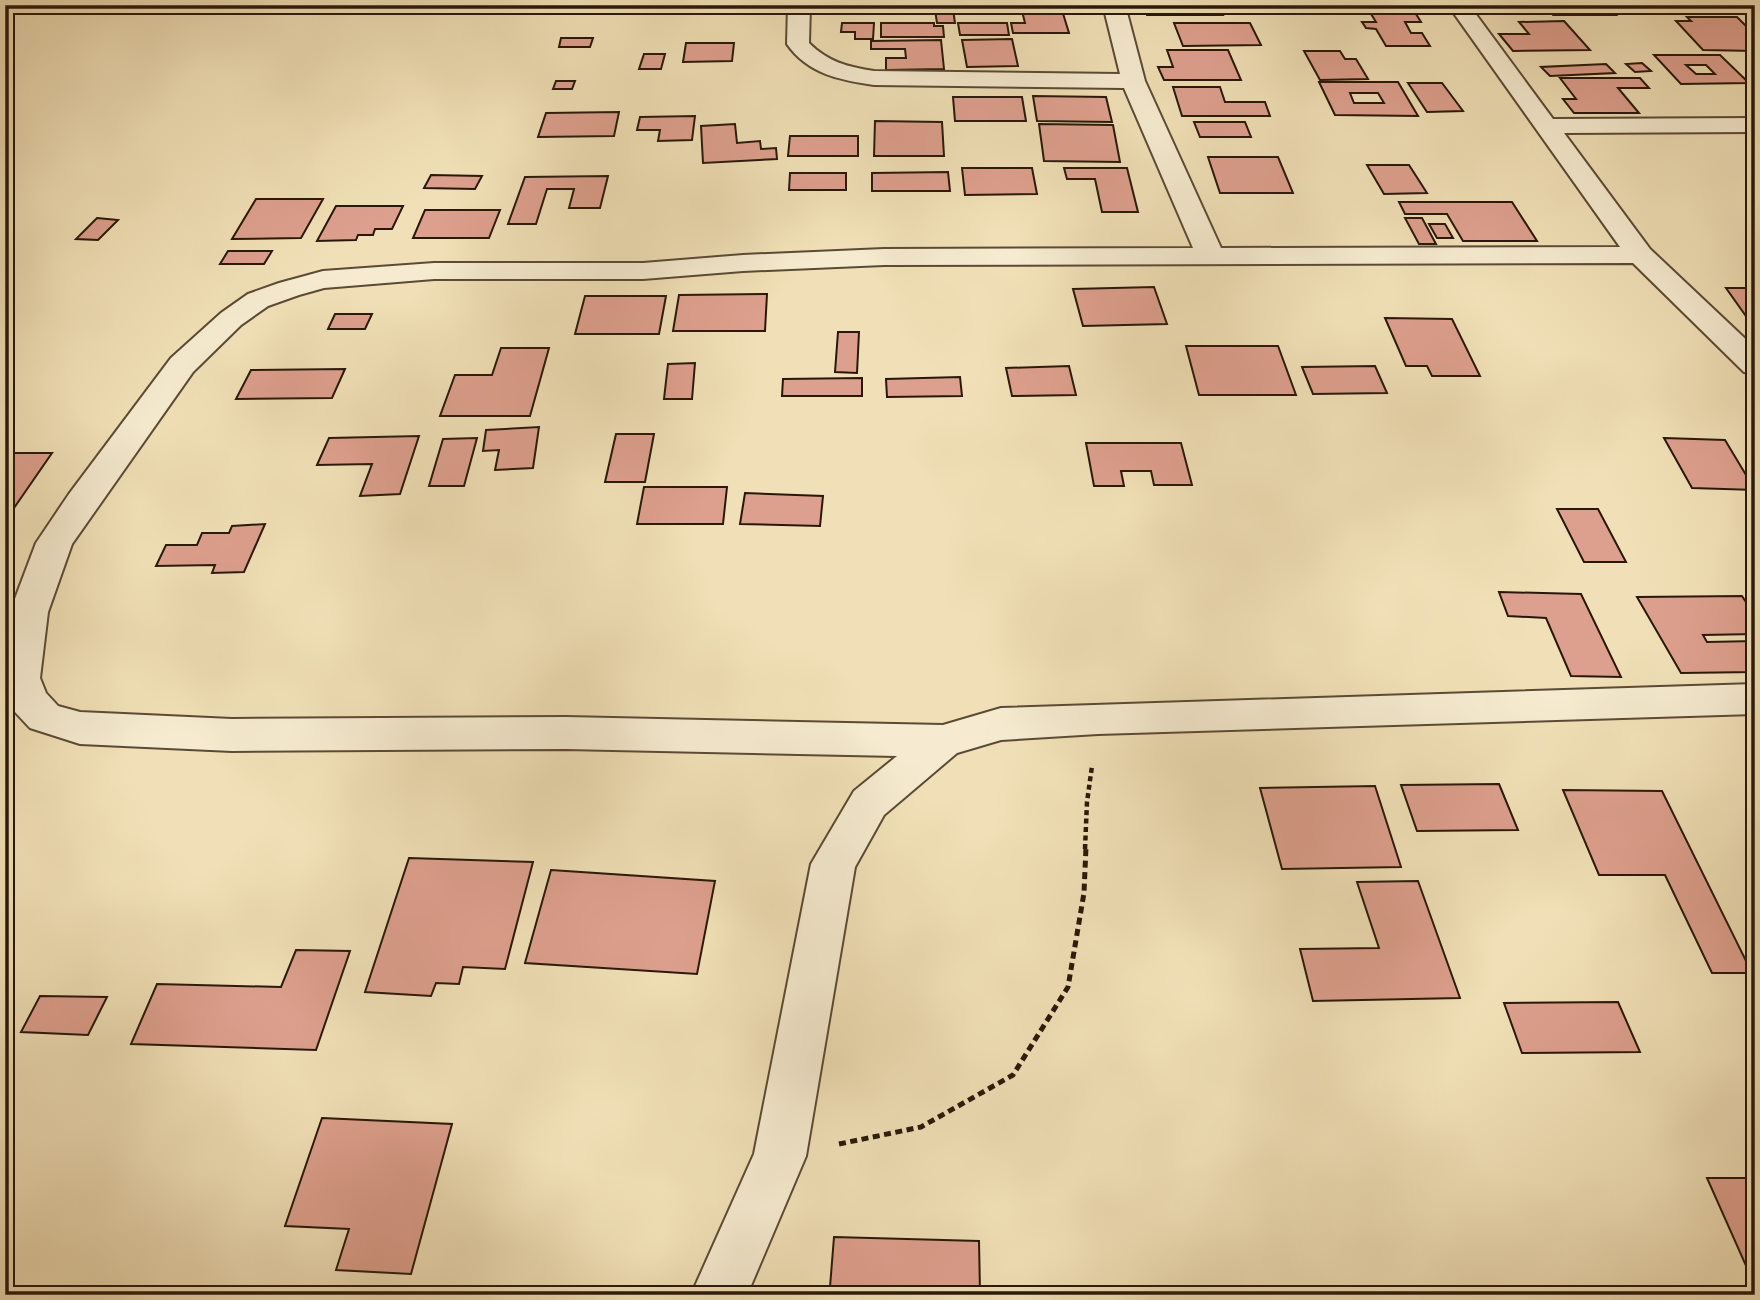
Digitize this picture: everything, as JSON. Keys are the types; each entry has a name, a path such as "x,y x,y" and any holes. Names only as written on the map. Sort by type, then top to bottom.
{"street":[{"path":"799,5 798,44 812,60 832,72 874,78 1133,81"},
{"path":"1114,5 1133,81 1211,257"},
{"path":"1458,5 1640,255 1755,365"},
{"path":"1546,126 1755,125"},
{"path":"1640,255 884,257 743,263 643,271 434,271 323,280 258,300 231,319 182,365 54,543 29,612 20,678 29,701 44,717 80,728 232,735 566,733 943,741 1001,724 1755,699"},
{"path":"719,1295 780,1156 833,864 869,803 943,741"}],"path":[{"path":"780,1156 921,1127 1013,1075 1068,987 1084,893 1087,802 1098,719"}],"building":[{"path":"648,5 733,5 733,9 648,11"},
{"path":"1165,5 1219,5 1223,15 1147,15 1144,7 1166,8"},
{"path":"1299,5 1379,7 1364,7 1366,12 1334,12 1332,7"},
{"path":"1545,5 1607,5 1616,15 1553,15"},
{"path":"1672,5 1723,5 1733,14 1682,14"},
{"path":"1021,7 1061,7 1069,33 1013,33 1011,23 1025,23"},
{"path":"953,9 955,23 937,23 935,10"},
{"path":"1371,14 1416,14 1421,22 1405,22 1411,33 1422,33 1430,46 1386,46 1376,29 1366,28 1362,22 1376,22"},
{"path":"1687,17 1737,17 1755,35 1755,51 1703,50 1676,21 1691,21"},
{"path":"1564,21 1590,50 1513,51 1499,34 1529,34 1519,22"},
{"path":"842,23 874,23 873,39 855,39 855,32 841,32"},
{"path":"881,23 934,23 934,26 943,26 944,37 881,37"},
{"path":"958,23 1007,23 1009,35 960,35"},
{"path":"1174,23 1250,23 1261,45 1183,46"},
{"path":"561,38 593,38 590,47 559,47"},
{"path":"1012,39 1018,66 967,67 962,40"},
{"path":"941,40 944,69 886,70 886,58 906,58 905,49 871,49 871,41"},
{"path":"686,43 734,43 732,61 683,62"},
{"path":"1167,50 1228,50 1241,80 1164,80 1158,67 1173,67"},
{"path":"1304,51 1340,51 1345,59 1356,59 1368,79 1320,80"},
{"path":"644,54 665,54 661,69 639,69"},
{"path":"1654,55 1720,55 1749,83 1681,84","holes":["1686,65 1706,65 1715,74 1696,74"]},
{"path":"1642,63 1651,71 1635,72 1626,64"},
{"path":"1606,64 1615,73 1550,76 1541,67"},
{"path":"1560,78 1640,78 1649,88 1618,88 1639,113 1574,113 1563,99 1576,99"},
{"path":"556,81 575,81 572,89 553,89"},
{"path":"1319,82 1398,82 1418,116 1335,115","holes":["1350,93 1378,93 1384,103 1354,103"]},
{"path":"1408,83 1442,83 1463,111 1427,112"},
{"path":"1173,87 1220,87 1225,102 1265,102 1270,116 1182,116"},
{"path":"1033,96 1106,97 1112,122 1037,121"},
{"path":"953,97 1022,97 1026,121 955,121"},
{"path":"619,112 614,136 538,137 546,113"},
{"path":"695,116 692,140 658,141 660,130 637,130 640,117"},
{"path":"875,121 942,122 944,156 874,156"},
{"path":"1194,122 1245,122 1251,137 1200,137"},
{"path":"735,124 737,143 760,141 761,149 776,148 777,159 703,163 701,126"},
{"path":"1039,124 1113,125 1120,162 1044,161"},
{"path":"790,136 858,136 858,156 788,156"},
{"path":"1208,157 1278,157 1293,193 1220,193"},
{"path":"1367,165 1409,165 1427,193 1384,194"},
{"path":"962,168 1032,168 1037,194 965,195"},
{"path":"1064,168 1127,168 1138,212 1102,212 1095,179 1067,179"},
{"path":"948,172 950,191 872,191 872,173"},
{"path":"790,173 846,173 846,190 789,190"},
{"path":"431,175 482,176 475,189 424,188"},
{"path":"608,176 600,208 569,208 574,189 547,189 536,224 508,224 525,177"},
{"path":"256,199 323,199 301,238 232,239"},
{"path":"1399,202 1512,202 1537,241 1463,241 1447,214 1405,214"},
{"path":"336,206 403,206 392,229 375,229 373,235 358,235 356,240 317,241"},
{"path":"425,210 500,210 489,238 413,238"},
{"path":"97,218 118,220 98,240 76,239"},
{"path":"1405,218 1422,218 1436,244 1419,244"},
{"path":"1429,224 1445,224 1453,238 1437,238"},
{"path":"228,251 272,251 264,264 220,264"},
{"path":"1154,287 1167,324 1083,326 1073,289"},
{"path":"1726,288 1755,288 1755,319 1748,319"},
{"path":"767,294 765,331 673,331 679,295"},
{"path":"585,296 666,296 659,334 575,334"},
{"path":"335,314 372,314 365,329 328,329"},
{"path":"1385,318 1452,319 1480,376 1432,376 1427,366 1406,366"},
{"path":"838,332 859,332 857,373 835,372"},
{"path":"1186,346 1278,346 1296,395 1199,395"},
{"path":"501,348 549,348 530,416 440,416 455,375 492,375"},
{"path":"695,363 692,399 664,399 668,364"},
{"path":"1069,366 1076,395 1012,396 1006,368"},
{"path":"1375,366 1387,393 1313,394 1302,367"},
{"path":"345,369 332,398 236,399 251,370"},
{"path":"960,377 962,396 887,397 886,379"},
{"path":"862,378 862,396 782,396 783,379"},
{"path":"539,427 533,468 495,470 499,450 483,451 486,430"},
{"path":"616,434 654,434 645,482 605,482"},
{"path":"419,436 400,494 360,496 372,464 317,465 329,438"},
{"path":"477,438 464,486 429,486 443,439"},
{"path":"1664,438 1725,440 1755,490 1692,488"},
{"path":"1086,443 1181,443 1192,485 1154,485 1151,471 1121,471 1124,486 1094,486"},
{"path":"5,453 52,453 5,521"},
{"path":"644,487 727,487 723,524 637,524"},
{"path":"745,493 823,496 820,526 740,524"},
{"path":"1557,509 1598,509 1626,562 1584,562"},
{"path":"265,524 244,572 212,573 215,565 156,566 166,545 197,545 202,533 229,533 232,526"},
{"path":"1499,592 1581,594 1621,677 1571,676 1546,618 1508,616"},
{"path":"1742,596 1755,616 1755,634 1703,635 1707,642 1755,641 1755,672 1681,673 1637,597"},
{"path":"1499,784 1518,830 1417,831 1401,785"},
{"path":"1375,786 1401,867 1282,869 1260,788"},
{"path":"1563,790 1662,791 1752,973 1712,973 1665,875 1599,875"},
{"path":"409,858 533,862 505,969 463,967 459,984 436,983 431,996 365,992"},
{"path":"551,870 715,881 697,974 525,963"},
{"path":"1418,881 1460,998 1313,1001 1300,949 1379,948 1357,882"},
{"path":"296,950 350,951 316,1050 131,1044 157,984 281,987"},
{"path":"40,996 107,997 88,1035 21,1032"},
{"path":"1618,1002 1640,1052 1522,1053 1504,1003"},
{"path":"322,1118 452,1124 411,1274 336,1270 349,1229 285,1226"},
{"path":"1707,1178 1755,1178 1755,1286"},
{"path":"834,1237 979,1241 980,1292 830,1287"}]}
